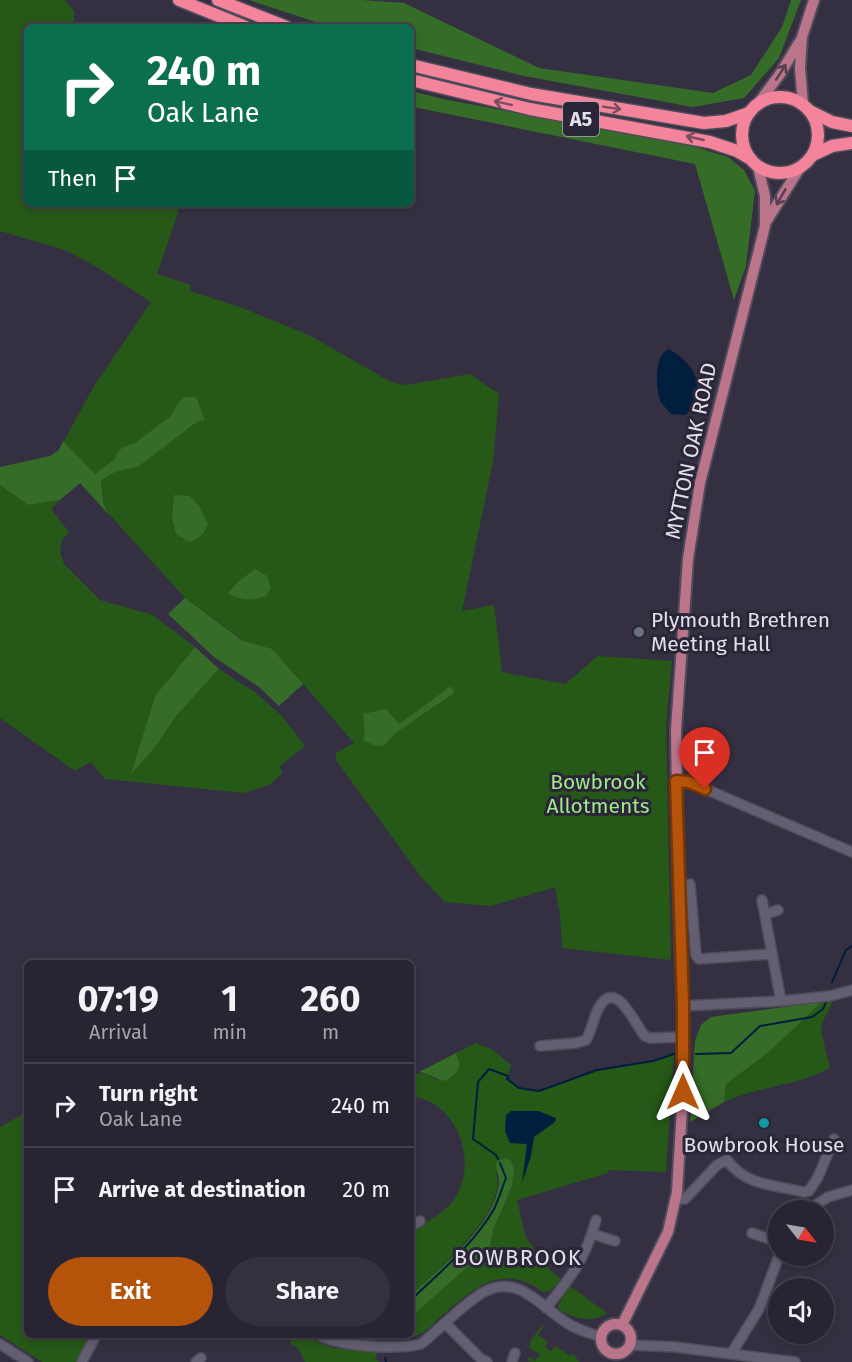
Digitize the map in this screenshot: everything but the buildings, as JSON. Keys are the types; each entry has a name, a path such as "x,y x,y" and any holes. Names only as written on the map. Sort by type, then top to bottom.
{"highway":[{"path":"179,0 239,24"},
{"path":"218,0 279,24"},
{"name":"A5","path":"414,66 531,94 704,123 726,121 753,109"},
{"name":"A5","path":"414,81 530,109 710,142 737,151 754,163"},
{"path":"852,126 832,122 790,98 776,97 753,109 742,132 743,146 754,163 778,174 786,174 799,169 813,155 832,146 852,143"},
{"path":"807,108 814,118 819,133 813,155"}],"main road":[{"path":"753,109 780,74 802,37 814,0"},
{"path":"802,37 800,68 807,108"},
{"name":"MYTTON OAK ROAD","path":"622,1325 668,1232 675,1199 683,1092 683,1006 676,781 678,690 685,592 700,483 765,226 765,196 754,163"},
{"name":"MYTTON OAK ROAD","path":"765,226 799,169"},
{"path":"610,1325 622,1325 629,1331 632,1340 631,1345 623,1354 612,1358 604,1349 601,1337 610,1325"}],"street":[{"path":"676,781 689,782 852,852"},
{"path":"690,884 696,954 699,959 772,954"},
{"path":"762,900 781,1001"},
{"path":"766,914 778,910"},
{"path":"683,1006 781,1001 830,996 852,990"},
{"path":"540,1046 586,1040 599,1007 605,1001 615,999 629,1009 645,1036 650,1038 683,1037"},
{"path":"675,1199 685,1199 717,1165 727,1160 746,1179 804,1192 809,1191 818,1177 834,1139"},
{"path":"823,1200 852,1190"},
{"path":"546,1308 580,1264 596,1220"},
{"path":"752,1233 768,1239"},
{"path":"592,1234 615,1241"},
{"path":"731,1354 759,1309 775,1266"},
{"path":"326,1338 347,1343 409,1347 421,1344 481,1294 499,1287 516,1287 525,1291 570,1325 601,1337"},
{"path":"446,1324 480,1358 487,1362"},
{"path":"82,1362 94,1338"},
{"path":"0,1344 28,1362"},
{"path":"631,1345 675,1347 795,1362"}],"green space":[{"name":"Bowbrook Allotments","path":"0,0 65,0 74,11 74,24 24,24 24,207 180,207 157,274 191,285 190,291 240,307 309,335 391,382 405,385 470,374 499,394 493,462 462,611 494,605 502,672 565,684 598,656 672,661 666,725 671,960 562,948 560,913 555,887 491,906 445,902 422,878 336,760 336,753 354,743 303,684 185,598 80,482 59,450 94,386 151,302 97,267 65,250 0,231"},
{"path":"249,0 362,0 404,3 539,68 713,93 751,75 782,27 791,0 801,0 779,58 744,98 693,107 524,76 414,49 414,24 322,24"},
{"path":"414,92 692,146 728,157 744,170 755,191 746,266 734,300 695,164 414,108"},
{"path":"185,397 196,397 205,420 198,421 139,466 115,472 101,480 103,503 109,515 80,483 60,500 28,505 0,485 0,467 50,456 59,450 63,441 95,474 115,459 123,447 135,443 171,416 178,403"},
{"path":"0,485 28,505 60,500 51,509 69,532 62,540 60,552 64,564 100,600 153,615 195,647 155,696 132,772 156,746 176,716 219,669 255,692 282,716 305,746 280,766 282,773 271,784 244,793 105,779 91,762 75,771 0,718"},
{"path":"174,495 190,496 199,506 208,523 202,535 190,542 176,534 172,517"},
{"path":"255,569 267,576 271,588 266,596 247,599 228,593 239,581"},
{"path":"185,598 243,641 272,649 303,684 279,706 259,687 214,657 168,614"},
{"path":"195,647 219,669 176,716 156,746 131,774 155,696"},
{"path":"451,686 454,693 394,734 385,745 376,746 363,740 365,732 363,714 386,709 399,724"},
{"path":"834,999 823,1021 821,1031 830,1068 804,1079 751,1092 724,1102 726,1084 769,1052 822,1002"},
{"path":"822,1002 769,1052 726,1084 724,1102 690,1122 695,1041 701,1025 711,1017"},
{"path":"476,1043 493,1050 511,1065 507,1079 519,1088 539,1091 597,1070 653,1061 674,1054 666,1172 608,1170 608,1173 517,1200 526,1238 550,1270 561,1279 550,1291 543,1292 527,1283 513,1279 499,1279 486,1283 462,1299 427,1329 414,1336 414,1314 489,1248 494,1228 512,1186 495,1171 497,1186 493,1203 482,1220 453,1255 414,1292 414,1230 451,1204 462,1183 465,1167 464,1151 451,1121 441,1109 427,1100 414,1097 414,1075 424,1074 437,1080 460,1066 456,1053"},
{"path":"456,1053 460,1066 455,1074 446,1081 419,1072"},
{"path":"24,1114 24,1338 89,1338 76,1362 42,1362 0,1335 0,1127"},
{"path":"506,1158 511,1161 514,1170 512,1186 494,1228 489,1248 414,1314 414,1292 465,1244 488,1213 496,1197 499,1181 496,1162"},
{"path":"570,1286 607,1313 595,1318 583,1319 559,1310 558,1305"},
{"path":"542,1325 538,1335 548,1342 545,1347 551,1351 556,1346 569,1355 574,1354 579,1362 527,1361 529,1357 535,1361 540,1354 529,1348 531,1344 529,1343"},
{"path":"292,1338 308,1338 333,1348 378,1352 375,1359 379,1362 305,1362 298,1348 290,1343"}],"water":[{"path":"669,349 686,362 696,378 697,396 686,415 671,414 662,404 659,396 658,365 664,352"},
{"path":"511,1111 538,1111 556,1118 555,1122 534,1137 531,1156 522,1183 527,1144 510,1143 505,1131 506,1115"}],"waterway":[{"path":"832,982 846,950 852,946"},
{"path":"696,1054 731,1053 760,1026 812,1017 823,1009 826,1002"},
{"path":"498,1159 496,1155 473,1139 478,1082 489,1069 508,1076 507,1079 519,1088 539,1091 597,1070 653,1061 674,1054"},
{"path":"414,1297 456,1257 486,1222 496,1205 506,1178 500,1163"},
{"path":"385,1358 386,1362"}],"place":[{"name":"Plymouth Brethren Meeting Hall","path":"639,632"},
{"name":"Bowbrook House","path":"764,1123"}],"district":[{"name":"BOWBROOK","path":"518,1257"}],"route":[{"path":"683,1092 683,1006 676,781 689,782 705,789"}]}
